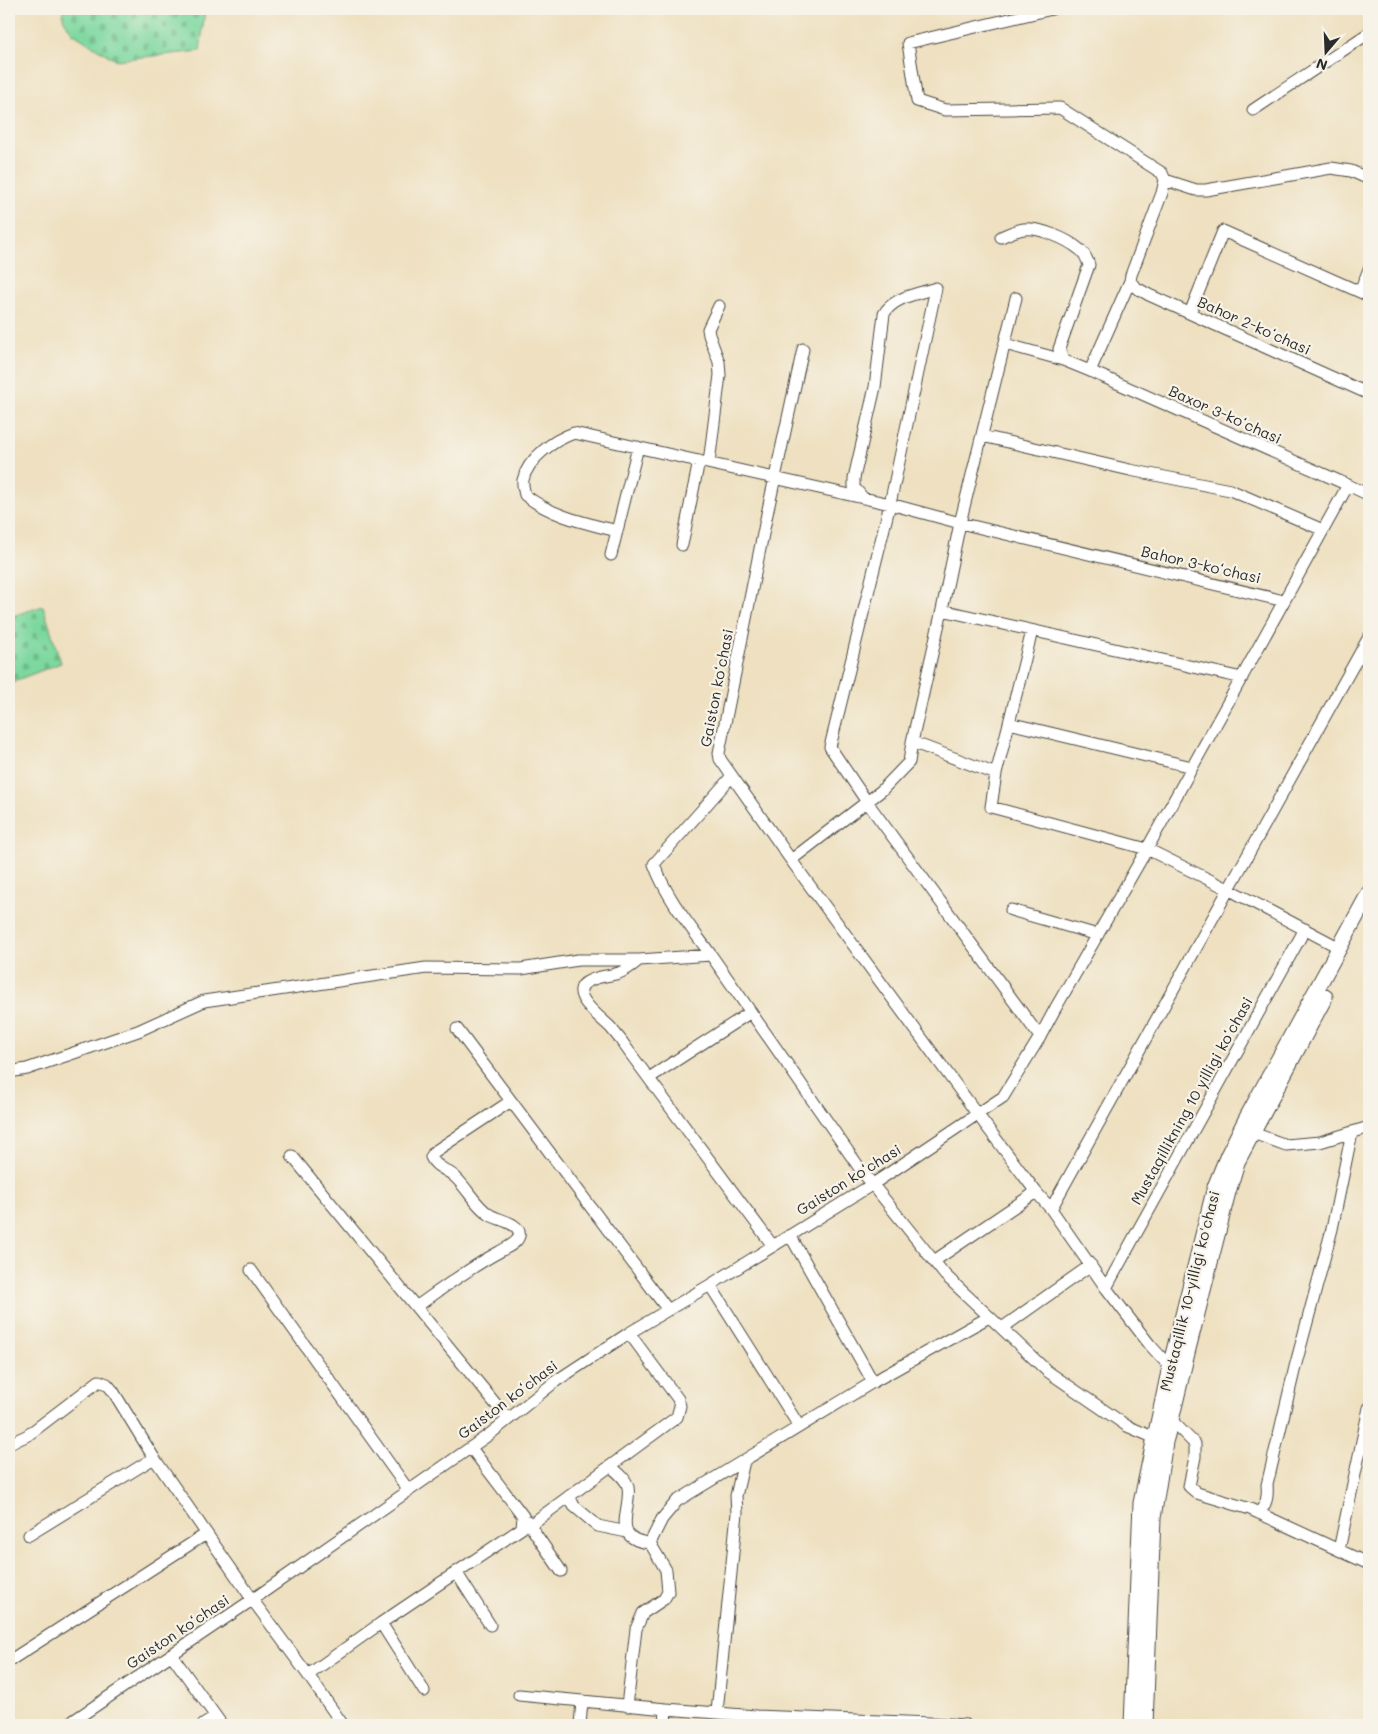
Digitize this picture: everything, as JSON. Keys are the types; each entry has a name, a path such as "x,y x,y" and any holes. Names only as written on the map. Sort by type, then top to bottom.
{"main road":[{"name":"Mustaqillik 10-yilligi ko'chasi","path":"1145,1725 1153,1518 1160,1440 1170,1367 1216,1188 1228,1155 1369,893"},
{"name":"Mustaqillik 10-yilligi ko'chasi","path":"1132,1725 1141,1502 1160,1440 1171,1420 1228,1192 1237,1162 1369,916"}],"street":[{"path":"1052,9 908,43 918,101 945,110 1060,108 1162,172 1165,180 1162,193 1130,281 1090,371"},
{"path":"1253,110 1369,33"},
{"path":"1165,180 1196,190 1206,190 1331,168 1351,171 1369,178"},
{"path":"1001,237 1022,229 1033,229 1054,236 1080,249 1085,256 1089,265 1059,349 1063,360"},
{"path":"1190,313 1223,231 1365,294 1369,269"},
{"name":"Bahor 2-koʻchasi","path":"1130,281 1135,287 1149,295 1369,394"},
{"path":"863,498 854,487 854,478 875,387 884,314 889,305 936,288 890,504 830,747 867,802 1040,1038"},
{"path":"791,860 881,791 909,762 960,523 1016,298"},
{"path":"682,545 704,462 720,375 719,362 708,330 719,306"},
{"name":"Baxor 3-koʻchasi","path":"1005,344 1063,360 1090,371 1348,485"},
{"name":"Gaiston koʻchasi","path":"803,349 767,514 719,753 720,759 791,860 978,1115 1051,1209 1106,1288 1150,1345 1170,1367"},
{"name":"Bahor 3-koʻchasi","path":"617,532 577,521 535,503 524,495 522,481 527,469 540,454 562,437 574,433 890,504 960,523 1284,601"},
{"path":"982,436 1130,470 1230,490 1323,530"},
{"path":"612,555 638,448"},
{"path":"978,1115 1003,1097 1040,1038 1147,849 1348,485 1369,495"},
{"path":"942,610 1242,678"},
{"path":"1032,631 996,774 991,807 1147,849 1340,948"},
{"path":"1051,1209 1369,637"},
{"path":"1010,723 1192,767"},
{"path":"912,742 996,774"},
{"path":"732,776 654,864 658,875 675,903 872,1184 945,1275 1047,1371 1127,1426 1160,1440"},
{"path":"1011,910 1098,934"},
{"name":"Mustaqillikning 10 yilligi koʻchasi","path":"1106,1288 1305,929"},
{"path":"9,1072 27,1069 138,1031 204,1001 426,968 521,969 578,960 639,960 711,955"},
{"path":"639,960 620,973 590,980 585,983 582,995 596,1015 610,1027 649,1078 773,1246"},
{"path":"649,1078 751,1012"},
{"path":"458,1029 668,1310"},
{"path":"416,1307 475,1265 516,1241 519,1236 516,1226 487,1214 464,1186 453,1175 433,1162 431,1157 434,1152 511,1101"},
{"name":"Gaiston koʻchasi","path":"67,1725 252,1600 471,1448 556,1381 630,1333 872,1184 978,1115"},
{"path":"1253,1133 1286,1145 1320,1142 1369,1128"},
{"path":"1258,1513 1263,1508 1268,1494 1267,1485 1295,1367 1332,1229 1352,1132"},
{"path":"292,1156 508,1419"},
{"path":"934,1261 1036,1192"},
{"path":"790,1235 872,1382"},
{"path":"1002,1328 1091,1265"},
{"path":"251,1270 408,1491"},
{"path":"710,1285 799,1426"},
{"path":"650,1543 662,1520 677,1500 872,1382 989,1317"},
{"path":"308,1675 381,1623 522,1528 527,1521 569,1496 677,1417 680,1406 678,1399 630,1333"},
{"path":"9,1444 28,1434 99,1381 107,1384 154,1458 206,1534 343,1725"},
{"path":"1339,1550 1369,1408"},
{"path":"1171,1420 1195,1444 1195,1457 1189,1486 1196,1493 1258,1513 1369,1564"},
{"path":"471,1448 527,1521 561,1571"},
{"path":"29,1535 154,1458"},
{"path":"717,1712 737,1513 736,1496 744,1461"},
{"path":"610,1466 622,1478 628,1488 624,1521 627,1532"},
{"path":"569,1496 574,1506 598,1526 622,1529 634,1538 650,1543"},
{"path":"9,1661 206,1534"},
{"path":"627,1706 638,1621 648,1609 664,1599 668,1592 666,1570 650,1543"},
{"path":"456,1572 490,1625"},
{"path":"381,1623 424,1690"},
{"path":"171,1654 219,1721 203,1725"},
{"path":"519,1695 627,1706 717,1712 756,1720 966,1725"},
{"path":"580,1725 582,1701"},
{"path":"665,1725 666,1709"}],"green space":[{"path":"63,9 205,9 200,51 116,60 72,33 63,18"},
{"path":"43,606 61,663 9,683 9,617"}]}
